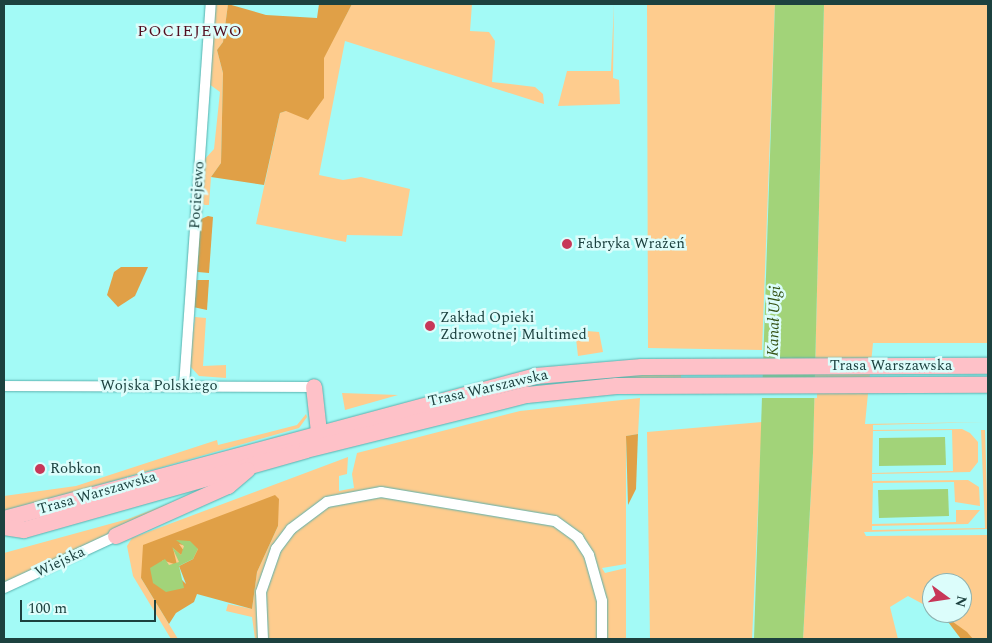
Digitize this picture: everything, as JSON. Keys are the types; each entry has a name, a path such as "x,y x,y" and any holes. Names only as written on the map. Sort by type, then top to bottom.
{"main road":[{"name":"Trasa Warszawska","path":"4,520 319,432 536,376 682,367 988,366"},
{"name":"Trasa Warszawska","path":"4,527 24,530 306,450 527,394 682,386 988,385"},
{"path":"306,450 319,432 314,386"},
{"path":"116,536 228,486 252,466"}],"street":[{"name":"Pociejewo","path":"184,386 211,4"},
{"name":"Wojska Polskiego","path":"4,386 314,386"},
{"path":"262,639 261,592 276,549 291,530 327,502 381,492 555,521 578,538 589,555 602,601 602,639"},
{"name":"Wiejska","path":"4,588 116,536"}],"shaded area":[{"path":"215,4 228,4 223,42 217,50 223,73 221,163 211,177 209,205 205,205 201,203 204,160 214,149 220,92 209,84"},
{"path":"228,4 266,15 317,18 319,4 352,4 324,58 324,98 308,120 286,111 280,113 264,185 211,177 221,163 223,73 217,50 223,42"},
{"path":"352,4 472,4 470,31 489,32 495,41 492,82 535,87 543,94 544,104 345,41 319,175 343,180 361,177 410,189 402,236 347,235 346,242 256,224 280,113 323,98 323,58"},
{"path":"614,4 613,78 619,80 620,104 558,106 567,71 611,71"},
{"path":"647,4 775,4 762,350 648,348"},
{"path":"824,4 988,4 988,343 873,343 865,424 985,422 873,425 873,430 962,429 970,433 978,442 978,462 970,472 872,474 872,481 968,480 979,487 980,506 955,502 954,482 873,483 872,524 956,522 956,510 980,510 968,524 872,526 872,530 985,528 981,430 985,430 988,529 864,532 866,536 988,535 988,639 973,639 952,623 972,623 972,573 922,573 922,604 908,596 890,607 898,639 803,639 813,453","holes":["952,430 953,471 872,473 873,431"]},
{"path":"208,216 213,217 209,273 195,270 199,220"},
{"path":"121,267 148,267 135,296 118,307 107,295 114,272"},
{"path":"195,280 209,280 207,310 193,307"},
{"path":"195,317 206,318 203,366 226,365 226,378 199,376 189,365"},
{"path":"575,330 599,332 603,352 578,356"},
{"path":"681,372 681,380 558,382 575,376"},
{"path":"342,393 398,395 345,410"},
{"path":"640,398 638,434 626,436 626,564 602,568 605,573 626,568 626,639 255,639 252,617 226,611 228,604 252,609 257,572 278,526 141,578 178,639 171,639 133,576 127,546 132,538 348,457 347,474 339,476 339,491 354,488 352,474 357,453 520,411"},
{"path":"306,414 307,417 299,428 4,512 4,496 76,486 217,440 218,445 297,425"},
{"path":"762,422 752,639 650,639 647,432"},
{"path":"638,434 636,489 628,505 626,436"},
{"path":"212,487 4,583 4,553 128,519"},
{"path":"275,495 279,499 278,526 257,572 252,609 197,594 194,602 176,613 169,624 141,578 143,545","holes":["179,544 198,549 193,559 179,566 186,584 162,560 177,565 173,548 181,555 184,551"]},
{"path":"949,623 954,623 973,639 961,639"}],"water":[{"name":"Kanał Ulgi","path":"775,4 824,4 813,453 803,639 754,639"},
{"path":"945,437 946,465 879,466 879,438"},
{"path":"948,489 949,516 879,518 878,490"},
{"path":"176,540 190,541 198,549 193,559 179,566 184,588 166,592 153,583 150,568 165,559 169,565 179,562 172,547 181,555 184,546"}],"pier":[{"path":"761,378 817,378 817,398 760,398"}],"place":[{"name":"Fabryka Wrażeń","path":"567,244"},
{"name":"Zakład Opieki Zdrowotnej Multimed","path":"430,326"},
{"name":"Robkon","path":"40,469"}],"district":[{"name":"POCIEJEWO","path":"190,31"}]}
